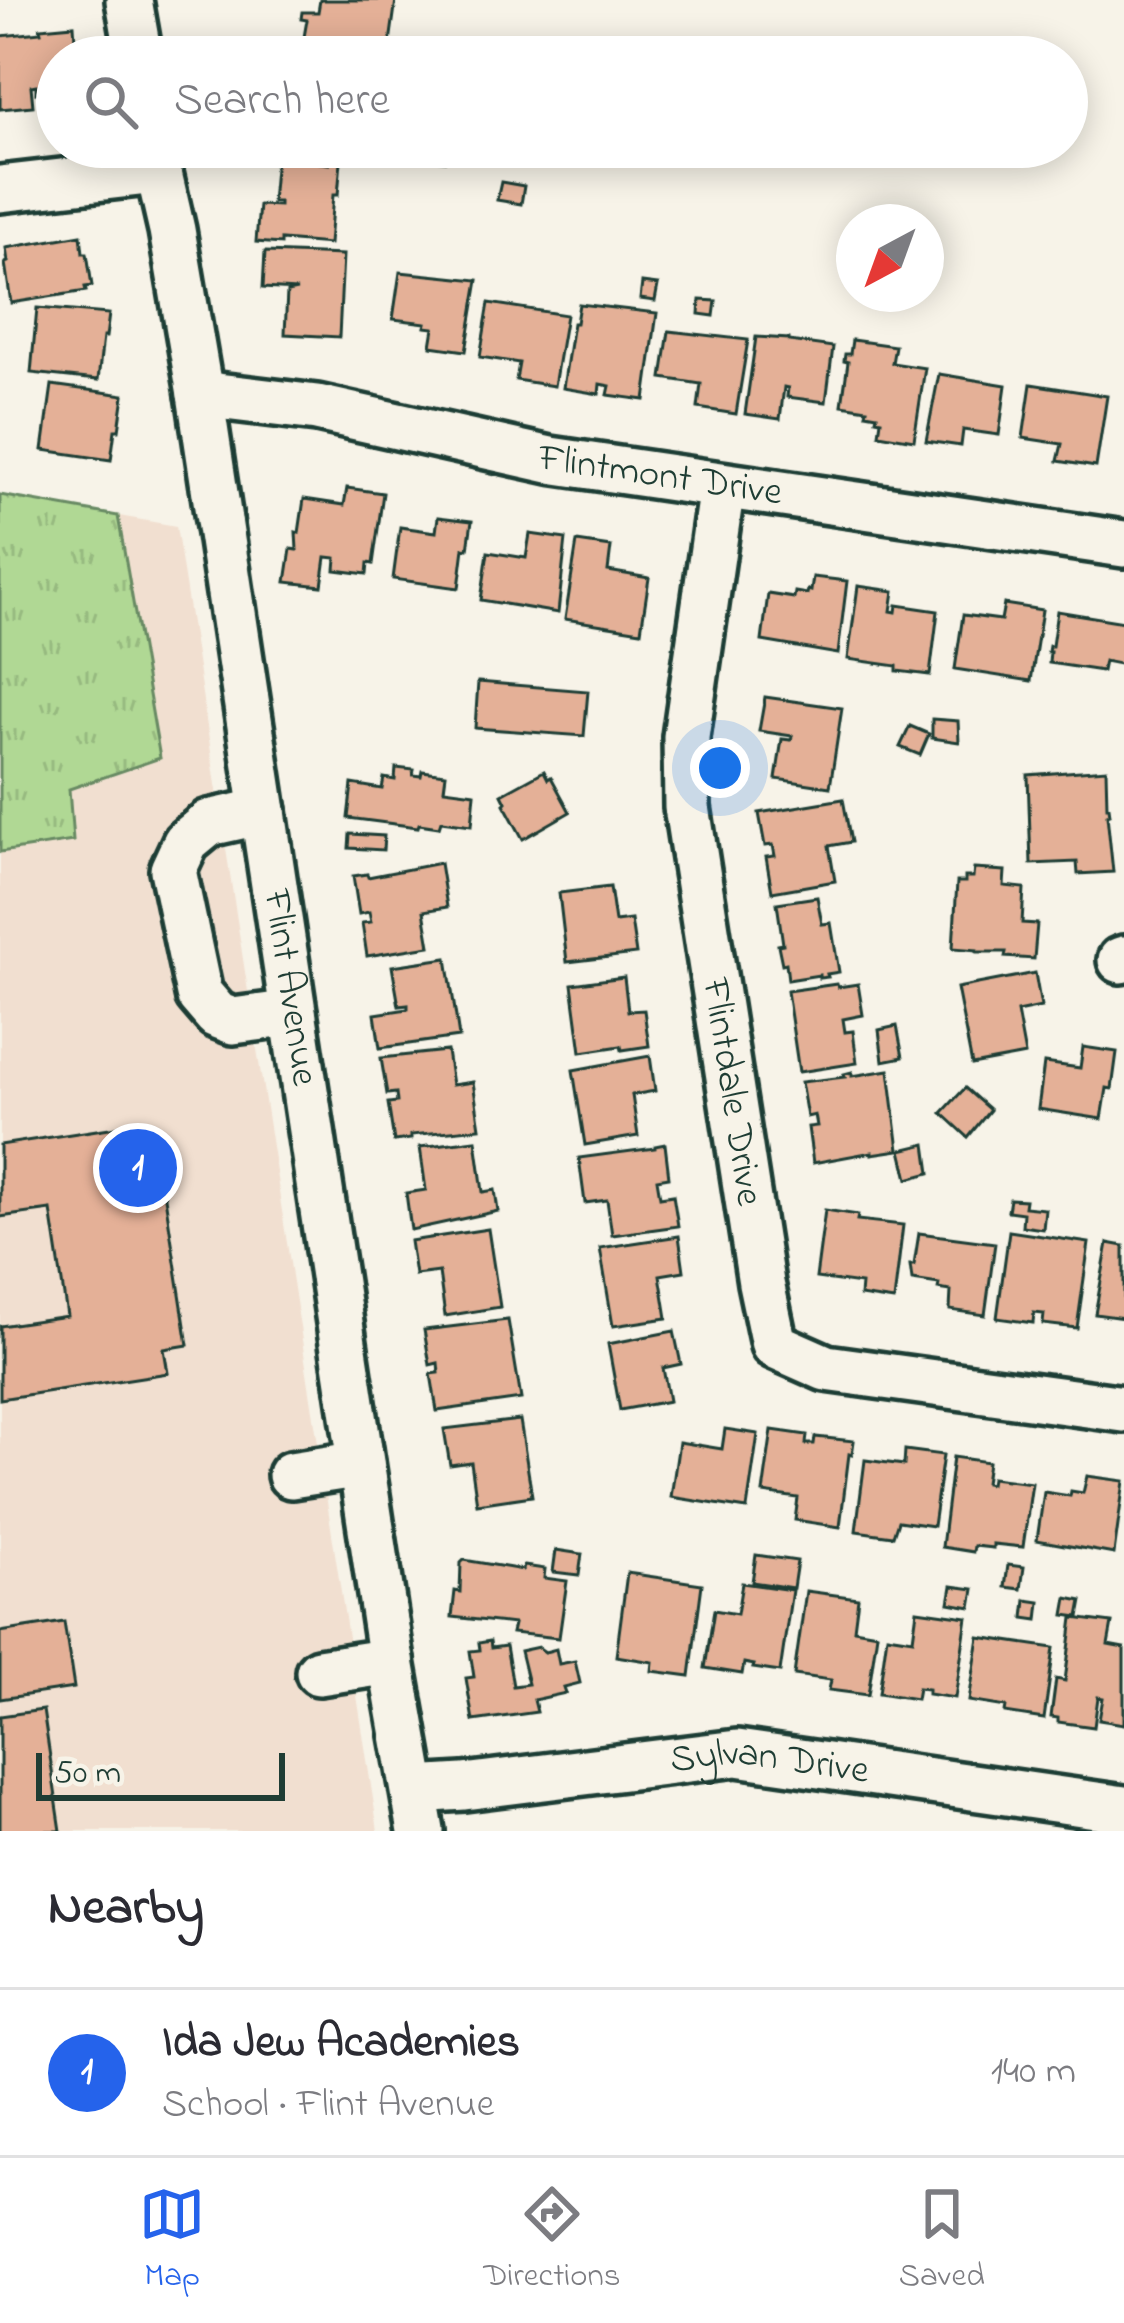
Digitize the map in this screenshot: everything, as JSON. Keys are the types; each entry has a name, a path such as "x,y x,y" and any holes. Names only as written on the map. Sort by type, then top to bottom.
{"street":[{"path":"129,0 135,36"},
{"path":"0,189 108,168"},
{"name":"Flint Avenue","path":"157,168 200,394 391,1661 418,1810"},
{"name":"Flintmont Drive","path":"200,394 317,408 550,460 1124,544"},
{"name":"Flintdale Drive","path":"722,486 686,737 687,807 773,1345 826,1368 1124,1408"},
{"path":"263,812 209,823 185,842 173,870 199,994 217,1015 233,1021 293,1013"},
{"path":"291,1475 361,1464"},
{"path":"319,1672 391,1661"},
{"name":"Sylvan Drive","path":"418,1810 464,1787 737,1753 1124,1809"}],"shaded area":[{"path":"0,495 176,526 378,1831 0,1831"}],"green space":[{"path":"0,495 118,516 160,758 69,789 73,841 0,852"}],"building":[{"path":"320,0 396,0 391,36 304,36 307,20 301,19 302,12 318,12"},
{"path":"74,25 75,36 36,36 33,106 0,109 0,36 41,32 40,28"},
{"path":"275,168 340,168 329,244 256,242 259,205 279,206 272,202"},
{"path":"501,182 524,186 521,204 497,200"},
{"path":"81,235 92,286 85,287 86,291 11,303 6,248"},
{"path":"265,252 343,255 339,337 285,334 287,292 297,290 263,288"},
{"path":"400,272 478,280 466,351 431,346 434,328 425,327 426,323 393,319"},
{"path":"642,283 658,285 655,301 640,299"},
{"path":"700,300 716,301 714,316 699,314"},
{"path":"489,303 566,315 554,386 516,380 519,363 480,357"},
{"path":"579,304 657,313 645,400 608,395 610,386 600,384 599,394 563,388"},
{"path":"37,308 109,314 98,380 31,373"},
{"path":"669,331 748,340 736,414 698,408 701,384 662,378"},
{"path":"756,337 833,347 826,402 787,397 784,387 780,419 745,414"},
{"path":"852,340 895,346 892,363 925,368 914,440 879,434 877,415 842,405 845,354 850,354"},
{"path":"939,374 1006,385 999,435 963,430 961,446 926,441"},
{"path":"1031,384 1107,396 1096,467 1058,461 1062,444 1023,438"},
{"path":"52,385 124,395 111,460 43,450"},
{"path":"347,488 383,493 373,564 368,563 367,574 335,570 336,558 326,557 322,586 286,582 291,549 297,550 304,499 344,505"},
{"path":"438,517 472,521 459,588 393,579 400,527 436,532"},
{"path":"530,534 566,539 558,613 481,600 488,552 526,558"},
{"path":"577,542 611,547 608,571 649,578 641,631 565,619"},
{"path":"813,577 847,581 838,654 762,641 768,594 794,598 795,592 807,594"},
{"path":"858,586 894,591 891,611 896,612 897,605 938,611 930,675 848,659"},
{"path":"1004,604 1042,610 1031,681 955,669 963,615 1001,620"},
{"path":"1057,611 1124,622 1124,665 1104,661 1102,671 1049,663"},
{"path":"478,682 588,691 584,736 475,728"},
{"path":"765,697 842,708 830,787 776,779 782,739 792,736 759,731"},
{"path":"932,719 958,721 959,742 932,738"},
{"path":"910,726 929,734 920,755 900,747"},
{"path":"396,768 421,776 422,771 446,774 444,789 475,793 472,825 441,821 439,827 418,827 348,818 352,784 382,789 384,778 395,780"},
{"path":"1106,769 1113,872 1078,874 1077,862 1031,864 1028,775"},
{"path":"544,771 570,812 523,839 502,794"},
{"path":"843,799 851,842 829,846 835,881 772,892 766,857 775,856 773,845 765,846 759,813"},
{"path":"350,834 384,836 383,850 349,848"},
{"path":"440,863 447,907 424,911 430,946 367,956 362,923 371,922 369,912 359,914 353,876"},
{"path":"974,869 1005,871 1004,886 1024,888 1022,923 1037,924 1034,959 953,948 957,882 973,877"},
{"path":"610,887 615,922 631,920 636,954 567,962 559,893"},
{"path":"817,897 822,924 831,923 839,972 788,980 778,945 783,944 777,903"},
{"path":"447,958 459,1037 380,1048 375,1014 408,1009 408,1005 399,1006 392,966"},
{"path":"1035,973 1041,1007 1017,1012 1025,1055 972,1065 957,988"},
{"path":"624,977 628,1011 644,1010 649,1046 581,1052 572,984"},
{"path":"858,984 863,1015 843,1019 845,1032 853,1031 857,1063 799,1072 787,991"},
{"path":"897,1026 903,1057 883,1061 879,1030"},
{"path":"1083,1047 1117,1052 1102,1119 1038,1109 1044,1063 1080,1068"},
{"path":"447,1051 452,1085 473,1082 480,1128 394,1141 388,1103 397,1102 396,1093 387,1094 381,1058"},
{"path":"650,1056 655,1091 632,1095 638,1136 585,1145 573,1070"},
{"path":"889,1070 899,1150 813,1163 808,1127 817,1126 815,1115 807,1117 801,1082"},
{"path":"965,1088 990,1110 968,1137 942,1113"},
{"path":"129,1125 133,1149 157,1146 188,1345 164,1349 168,1373 0,1399 0,1326 67,1316 51,1210 0,1217 0,1145"},
{"path":"476,1140 483,1192 495,1190 498,1211 411,1230 406,1193 426,1190 420,1147"},
{"path":"665,1144 669,1177 657,1179 660,1197 673,1195 678,1226 612,1235 607,1200 585,1203 579,1158"},
{"path":"926,1144 930,1173 908,1179 901,1150"},
{"path":"1010,1199 1025,1200 1024,1207 1045,1209 1043,1229 1022,1226 1023,1213 1008,1211"},
{"path":"825,1210 858,1215 857,1220 903,1225 894,1301 860,1296 861,1284 816,1278"},
{"path":"488,1229 500,1307 445,1316 439,1272 415,1275 410,1241"},
{"path":"1009,1231 1089,1243 1077,1328 1043,1324 1044,1314 1034,1313 1033,1323 997,1318"},
{"path":"919,1233 995,1243 985,1315 950,1310 951,1291 912,1280 910,1265 914,1265"},
{"path":"679,1236 684,1271 660,1275 667,1318 613,1326 600,1248"},
{"path":"1108,1243 1124,1246 1124,1318 1095,1314"},
{"path":"508,1320 521,1399 437,1411 431,1374 439,1373 438,1363 430,1365 424,1330"},
{"path":"674,1331 681,1364 663,1368 669,1401 620,1410 608,1344"},
{"path":"520,1420 532,1496 477,1504 471,1462 450,1465 444,1429"},
{"path":"725,1429 758,1434 747,1509 671,1497 679,1442 722,1449"},
{"path":"772,1430 807,1435 806,1444 814,1444 815,1437 854,1441 840,1527 795,1520 798,1498 763,1493"},
{"path":"905,1450 943,1455 933,1526 898,1521 893,1536 856,1531 865,1460 904,1465"},
{"path":"953,1457 988,1462 985,1483 990,1484 991,1478 1032,1483 1023,1547 993,1544 993,1548 974,1546 973,1552 942,1547"},
{"path":"1087,1476 1124,1481 1114,1554 1037,1540 1044,1492 1083,1493"},
{"path":"556,1550 582,1554 579,1575 553,1572"},
{"path":"756,1555 797,1561 793,1588 752,1582"},
{"path":"464,1560 545,1569 544,1578 567,1581 559,1638 512,1633 514,1624 452,1617"},
{"path":"1008,1565 1024,1567 1021,1589 1005,1587"},
{"path":"627,1573 702,1584 690,1676 652,1671 653,1662 616,1656"},
{"path":"742,1583 792,1590 780,1672 744,1663 742,1674 705,1668 714,1610 737,1614"},
{"path":"952,1586 974,1589 971,1607 949,1603"},
{"path":"806,1591 858,1598 854,1629 877,1633 868,1695 829,1690 831,1680 794,1675"},
{"path":"1067,1598 1082,1601 1079,1617 1064,1615"},
{"path":"1026,1600 1040,1602 1038,1620 1024,1618"},
{"path":"917,1610 967,1617 955,1698 918,1688 916,1699 879,1693 887,1635 913,1639"},
{"path":"1073,1618 1112,1623 1108,1645 1124,1648 1124,1724 1099,1720 1103,1698 1098,1697 1094,1727 1051,1717 1056,1679 1065,1681"},
{"path":"64,1622 74,1688 0,1699 0,1632"},
{"path":"979,1637 1054,1648 1044,1719 969,1701"},
{"path":"490,1641 491,1648 506,1646 513,1686 528,1684 520,1651 538,1647 545,1652 556,1649 559,1664 575,1661 580,1683 564,1687 566,1693 534,1700 537,1712 473,1721 466,1678 474,1677 470,1651"},
{"path":"43,1710 61,1831 0,1831 0,1716"}],"place":[{"name":"Ida Jew Academies","path":"138,1168"}]}
